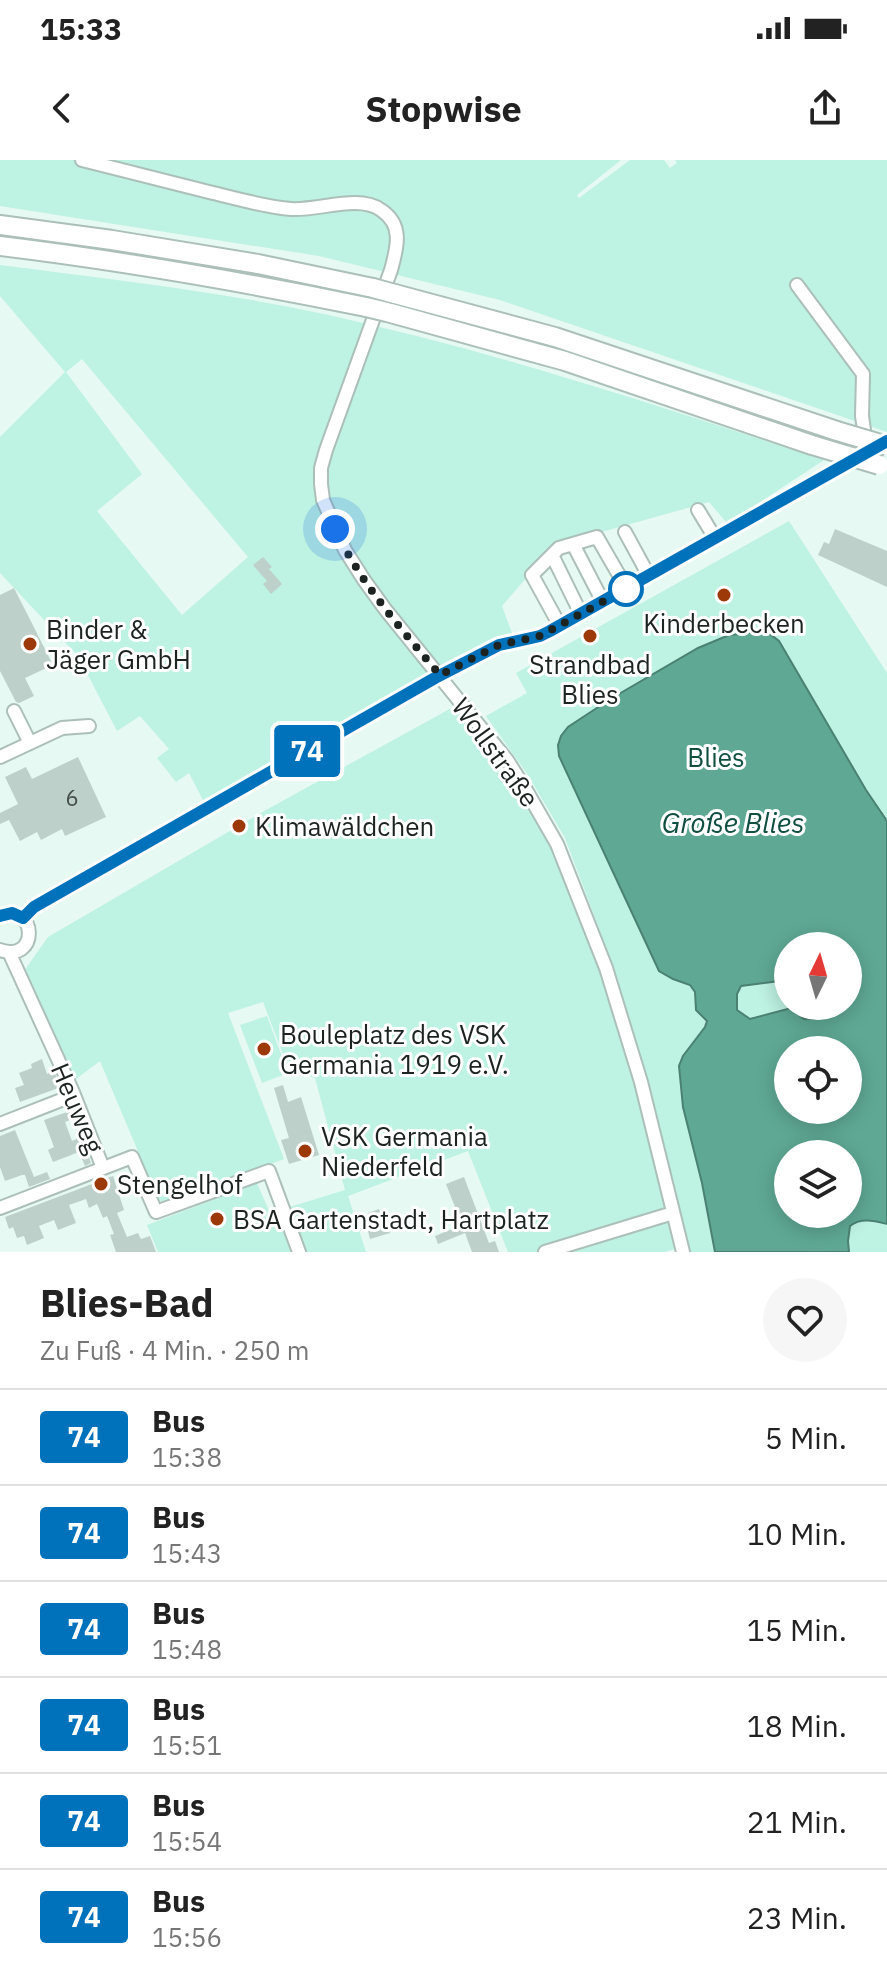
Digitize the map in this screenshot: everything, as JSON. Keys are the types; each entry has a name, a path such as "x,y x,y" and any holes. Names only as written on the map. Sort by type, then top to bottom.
{"highway":[{"path":"0,225 258,264 373,288 555,337 837,431 882,454"},
{"path":"4,246 182,271 366,307 565,361 812,445 882,454"}],"street":[{"name":"Wollstraße","path":"82,160 275,208 316,209 362,203 383,210 391,219 397,231 398,246 326,450 321,468 323,500 345,550 364,580 507,760 557,844 606,968 641,1082 683,1252"},
{"path":"23,918 34,907 440,675 499,645 540,636 715,538 882,454 866,443 862,416 863,374 797,285"},
{"path":"698,510 715,538"},
{"path":"625,532 649,576"},
{"path":"560,626 532,575 559,548 597,537 627,589"},
{"path":"573,544 603,602"},
{"path":"552,555 581,614"},
{"path":"14,711 30,743"},
{"path":"0,757 62,728 89,726"},
{"path":"0,916 12,913 23,918 29,931 28,941 20,950 4,951"},
{"name":"Heuweg","path":"4,951 74,1095 103,1168 132,1157 156,1212 269,1171 299,1252"},
{"path":"0,1124 74,1095"},
{"path":"0,1208 103,1168"},
{"path":"545,1252 673,1213"}],"green space":[{"path":"0,160 621,160 577,195 579,198 630,160 664,160 670,168 677,163 675,160 887,160 887,432 500,300 319,256 0,206"},
{"path":"0,265 284,306 513,362 824,460 726,522 709,502 555,545 502,606 513,636 448,663 204,802 189,773 176,782 157,758 169,749 140,716 117,731 78,656 0,573 0,437 65,372 0,296","holes":["82,359 248,557 182,615 97,511 142,474 66,372"]},
{"name":"Große Blies","path":"789,521 887,673 887,1252 689,1252 649,1083 613,966 565,838 528,775 486,716 527,693 516,673"},
{"path":"457,705 501,761 553,844 603,972 637,1083 678,1248 665,1252 508,1252 468,1151 348,1196 366,1252 158,1252 147,1225 257,1183 270,1213 345,1190 315,1078 288,1067 263,1002 228,1013 284,1159 165,1204 158,1199 100,1061 76,1079 24,971 48,937 266,810"},
{"name":"Bouleplatz des VSK Germania 1919 e.V.","path":"267,1016 288,1073 262,1083 240,1025"}],"water":[{"name":"Große Blies","path":"760,632 770,634 779,641 887,821 887,1224 862,1221 862,1140 774,1140 774,1228 850,1228 849,1252 715,1252 683,1107 679,1066 707,1021 696,1010 695,992 690,985 659,971 559,756 558,745 568,727 698,648 729,635"}],"building":[{"path":"835,529 887,551 887,587 818,555 824,542 829,544"},
{"path":"263,557 282,584 271,594 263,584 267,581 253,565"},
{"path":"14,588 53,665 25,678 34,696 19,703 0,671 0,595"},
{"path":"78,757 106,817 65,836 62,829 41,840 37,832 20,841 9,820 0,824 0,813 18,804 5,777 26,767 32,779"},
{"path":"42,1059 47,1074 54,1071 61,1087 20,1102 15,1088 24,1085 19,1073 32,1068 31,1064"},
{"path":"283,1085 288,1102 301,1097 319,1155 289,1164 281,1140 289,1138 274,1088"},
{"path":"70,1111 73,1119 65,1122 72,1141 81,1137 91,1163 85,1166 79,1152 53,1162 48,1150 54,1147 44,1120"},
{"path":"15,1130 34,1177 47,1172 50,1179 29,1187 25,1175 5,1181 0,1167 0,1136"},
{"path":"113,1176 124,1210 117,1213 127,1237 138,1233 141,1239 150,1236 156,1252 116,1252 110,1235 114,1234 107,1216 103,1218 97,1204 89,1208 86,1199 69,1205 76,1223 58,1230 54,1220 39,1226 44,1238 27,1245 24,1236 17,1238 13,1227 9,1229 5,1217"},
{"path":"464,1177 489,1243 495,1241 499,1252 472,1252 465,1233 438,1244 435,1236 462,1225 446,1184"},
{"path":"379,1209 390,1233 370,1239 368,1231 373,1229 368,1213"}],"bus line":[{"name":"74","path":"0,916 12,913 23,918 34,907 435,678 499,645 550,631 887,441"}],"place":[{"name":"Kinderbecken","path":"724,595"},
{"name":"Strandbad Blies","path":"590,636"},
{"name":"Binder & Jäger GmbH","path":"30,644"},
{"name":"Klimawäldchen","path":"239,826"},
{"name":"Bouleplatz des VSK Germania 1919 e.V.","path":"264,1049"},
{"name":"VSK Germania Niederfeld","path":"305,1151"},
{"name":"Stengelhof","path":"101,1184"},
{"name":"BSA Gartenstadt, Hartplatz","path":"217,1219"}],"route":[{"path":"335,529 364,580 440,675 499,645 540,636 626,589"}],"park label":[{"name":"Blies","path":"716,757"}]}
